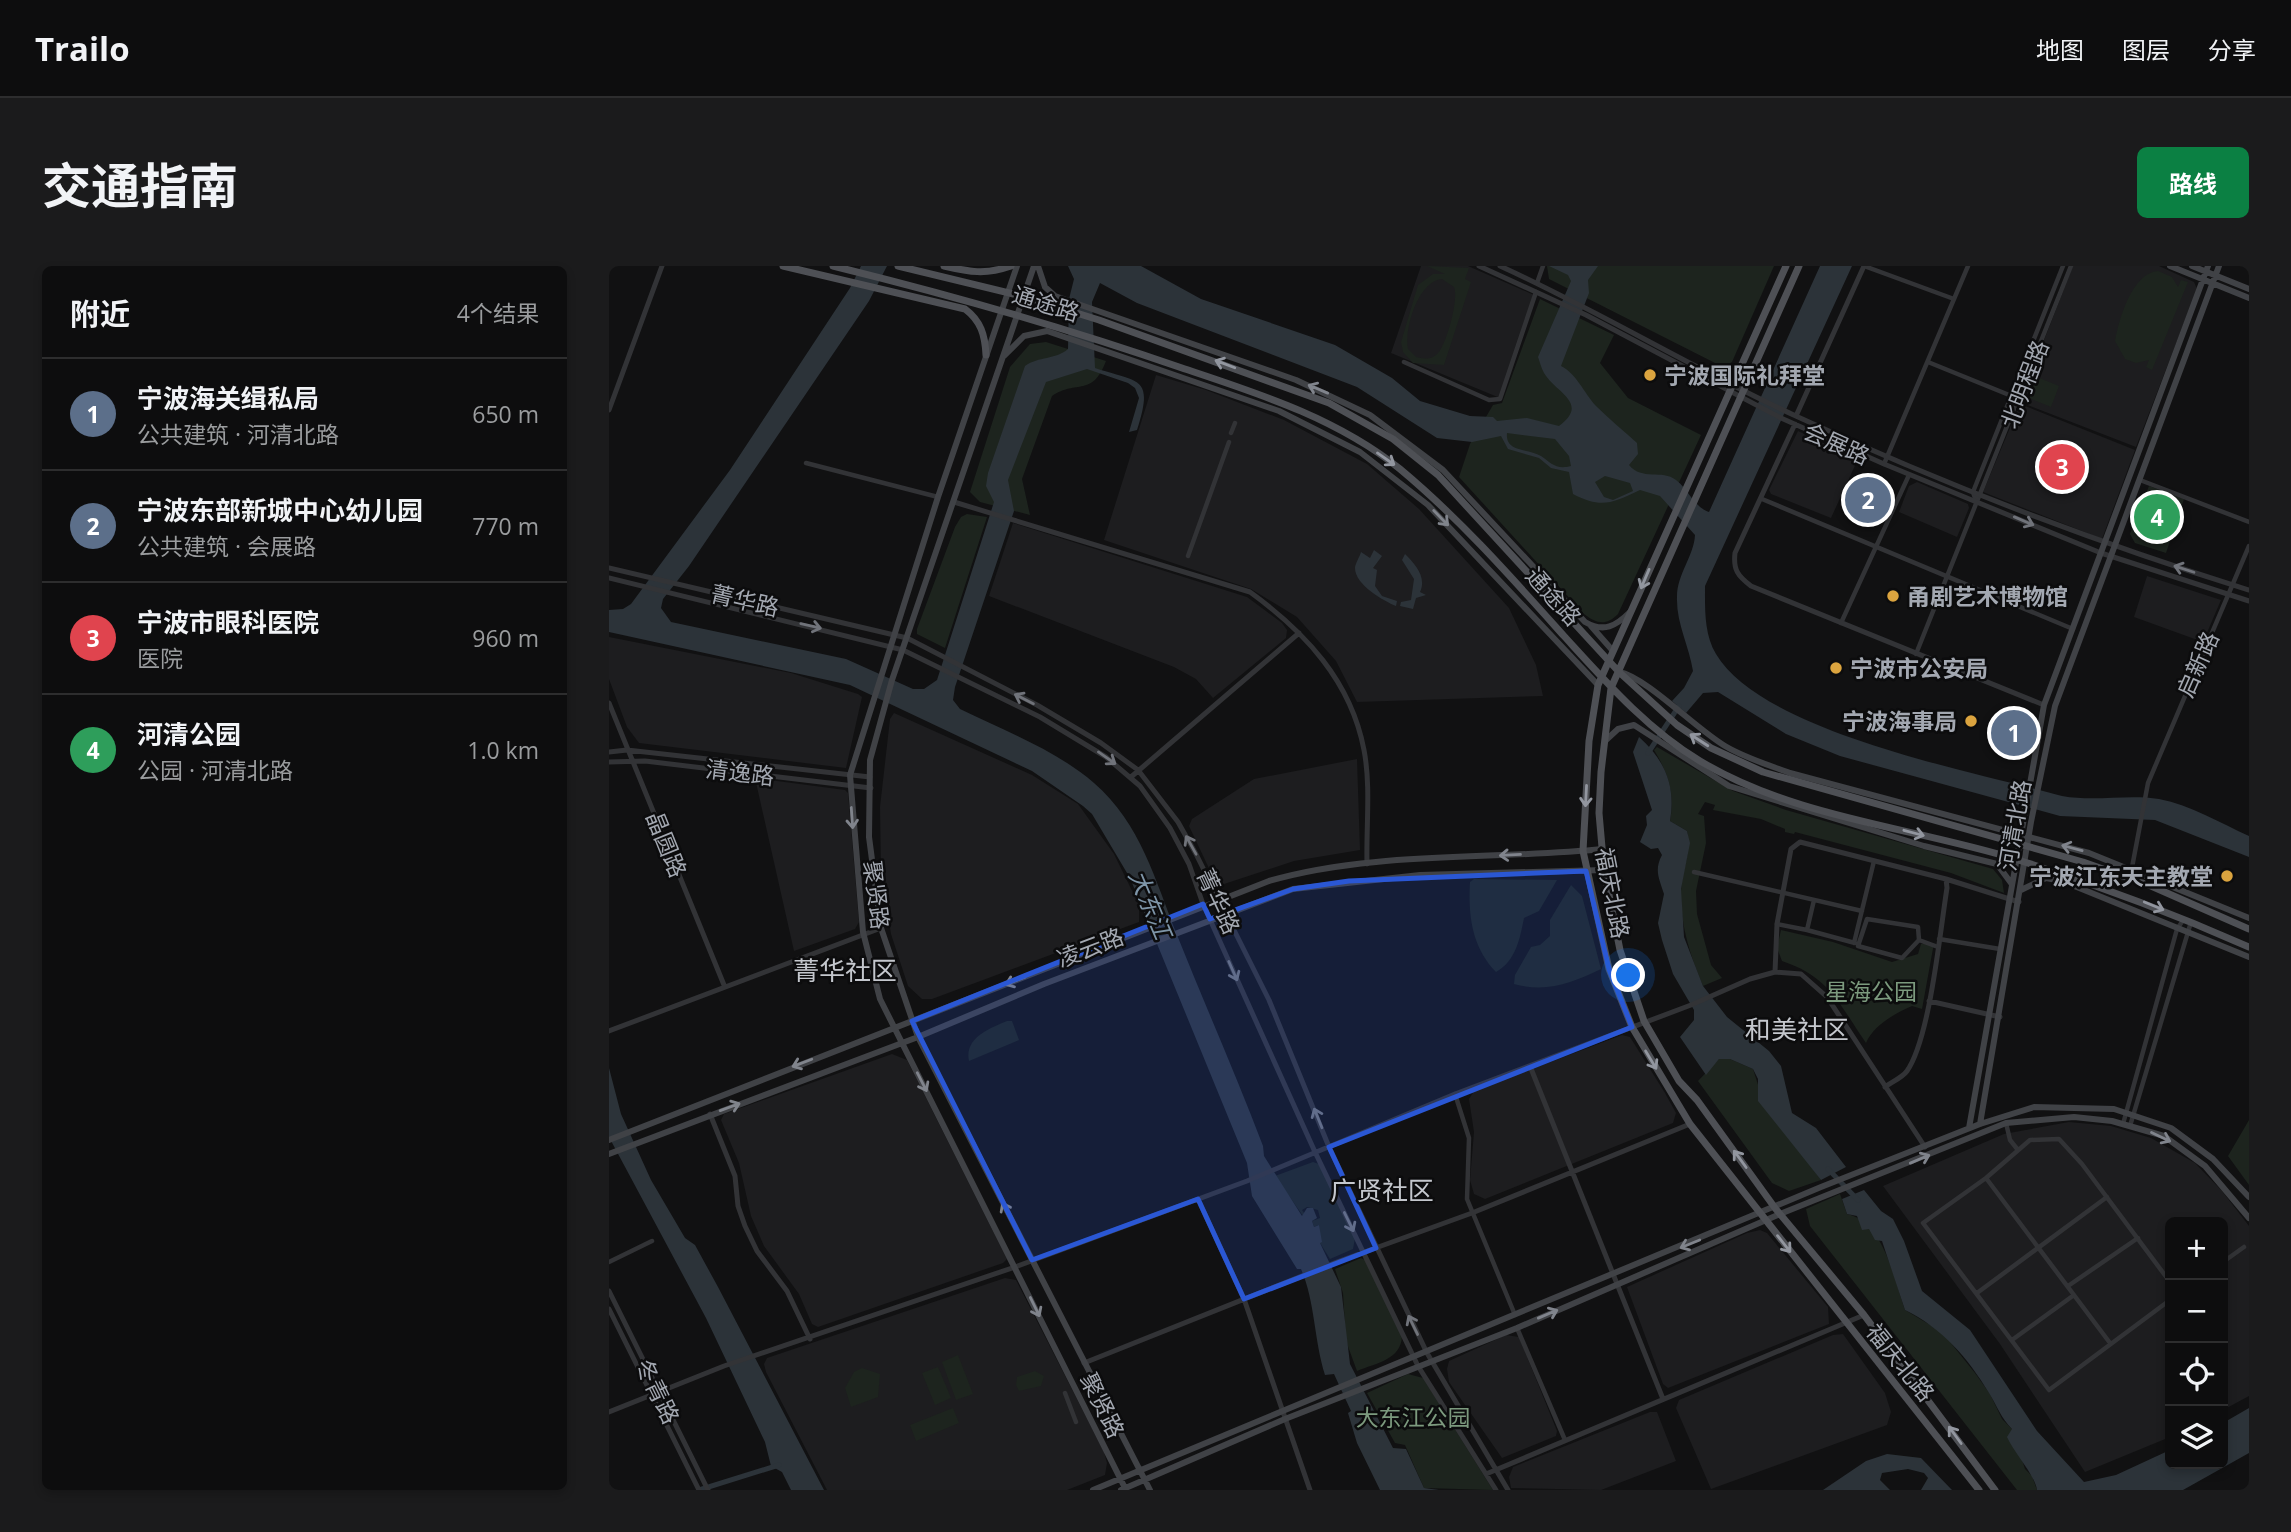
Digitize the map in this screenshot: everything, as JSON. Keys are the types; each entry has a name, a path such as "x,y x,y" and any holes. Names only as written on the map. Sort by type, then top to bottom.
{"main road":[{"path":"783,266 965,309 979,323 986,355"},
{"name":"通途路","path":"833,266 1002,310 1098,339 1274,400 1375,451 1426,492 1464,530 1600,681 1669,740 1719,772 1759,790 2079,878 2249,947"},
{"name":"通途路","path":"898,266 1008,292 1099,320 1329,403 1392,439 1438,475 1619,672 1654,705 1711,748 1763,772 2018,843 2130,878 2249,929"},
{"path":"944,266 976,274 1010,266"},
{"name":"聚贤路","path":"1017,266 880,677 850,775 850,785 863,932 880,999 1124,1489"},
{"path":"1036,266 1045,287 1055,296 1296,380 1370,415 1443,470 1613,651"},
{"name":"聚贤路","path":"1036,266 1015,314 892,680 870,760 869,837 881,928 918,1037 1150,1490"},
{"name":"福庆北路","path":"1786,266 1600,681 1589,741 1583,851 1586,871 1609,969 1632,1027 1691,1124 1845,1324 1979,1490"},
{"name":"福庆北路","path":"1799,266 1611,688 1599,813 1605,870 1621,950 1644,1021 1679,1081 1697,1100 1777,1211 1864,1315 1995,1490"},
{"path":"2169,266 2249,298"},
{"path":"2192,266 2207,269 2249,289"},
{"name":"河清北路","path":"1980,1124 2031,822 2055,706 2219,266"},
{"name":"河清北路","path":"1969,1128 2010,900 2021,822 2045,705 2207,269"},
{"path":"999,363 1014,343 1034,331 1065,337 1279,411 1360,453 1428,505 1600,681"},
{"path":"1590,625 1611,627 1631,611"},
{"path":"1619,672 1637,677 1665,702 1727,747 1790,773 2019,834 2133,869 2249,918"},
{"path":"1604,742 1627,725 1642,730 1711,777 1741,791 1997,864 2012,884"},
{"name":"凌云路","path":"609,1140 1058,965 1203,904 1306,870 1602,849"},
{"name":"凌云路","path":"610,1154 903,1043 1210,919 1293,889 1420,875 1605,870"},
{"path":"2021,890 2038,880 2062,881 2249,957"},
{"path":"1124,1489 1285,1419 1517,1328 1777,1211 1829,1184 1969,1128 2034,1107 2114,1109 2171,1128 2213,1158 2249,1197"},
{"path":"1777,1211 1856,1184 2006,1123 2074,1118 2126,1125 2164,1136 2205,1166 2249,1218"},
{"path":"2241,1208 2249,1210"},
{"path":"1093,1490 1282,1410 1764,1217"}],"street":[{"path":"609,410 661,266"},
{"name":"会展路","path":"1479,266 1537,292 1559,298"},
{"name":"会展路","path":"1500,266 1537,283 1559,298 1757,401 1781,418 1909,475 2111,557 2249,601"},
{"path":"1795,416 1864,266 1954,299"},
{"path":"1884,464 1968,266"},
{"name":"北明程路","path":"1973,492 2063,266"},
{"name":"北明程路","path":"1916,654 2071,266"},
{"path":"1537,283 1542,268"},
{"path":"1404,362 1489,400 1500,399 1537,292"},
{"path":"1928,362 2019,398"},
{"name":"会展路","path":"1757,401 1784,410 1887,457 2114,547 2249,590"},
{"path":"1231,433 1235,423"},
{"path":"1795,424 1735,553 1734,566 1739,577 1751,586 1841,624 2045,705"},
{"path":"1188,556 1229,442"},
{"path":"806,464 938,497"},
{"path":"1841,624 1878,548 1909,475"},
{"path":"2140,480 2249,522"},
{"path":"1973,492 1976,501"},
{"path":"1762,499 2073,629"},
{"path":"954,502 1250,592 1282,615 1326,662 1351,703 1364,752 1367,864"},
{"name":"启新路","path":"2130,878 2148,783 2249,546"},
{"name":"菁华路","path":"609,568 907,638 1037,705 1101,743 1138,770 1178,822 1269,1000 1329,1147 1427,1353 1508,1490"},
{"path":"609,578 903,650 1040,717 1106,757 1131,777 1170,828 1189,864 1203,904 1315,1152 1419,1366 1496,1490"},
{"path":"1131,777 1299,633"},
{"name":"晶圆路","path":"609,703 724,985"},
{"name":"清逸路","path":"609,752 628,750 870,777"},
{"name":"清逸路","path":"609,762 634,761 871,788"},
{"path":"1775,972 1777,924 1791,849 1800,842 1946,879 2019,902"},
{"path":"1856,944 1874,861"},
{"path":"1694,872 1862,911"},
{"path":"1885,1087 1906,1073 1916,1055 1929,1002 1946,879"},
{"path":"1807,930 1814,900"},
{"path":"1777,924 1902,958 1919,940 1918,927 1867,919 1856,944"},
{"path":"2126,1125 2177,929 2188,920"},
{"path":"2129,1114 2190,933 2188,920"},
{"path":"609,1031 863,932 881,928"},
{"path":"1939,939 2000,949"},
{"path":"1919,940 1938,947"},
{"path":"609,1412 724,1366 810,1339 1032,1261 1247,1181 1455,1094 1691,1005 1750,979 1775,972 1801,974 1827,997 1925,1147"},
{"path":"1929,1002 2000,1017"},
{"path":"1530,1066 1663,1399"},
{"path":"1455,1094 1469,1138 1465,1187 1472,1213 1515,1316"},
{"path":"710,1114 735,1176 738,1206 745,1226 757,1251 787,1291 810,1339"},
{"path":"2006,1123 2010,1140 2018,1150"},
{"path":"1084,1363 1337,1262 1472,1213 1691,1124"},
{"path":"2165,1304 2049,1390 1923,1223 1986,1178 2030,1140 2059,1139 2107,1197 2169,1280"},
{"path":"1986,1178 2110,1343"},
{"path":"1977,1293 2107,1197"},
{"path":"1198,1199 1244,1299 1310,1490"},
{"path":"2068,1286 2138,1238"},
{"path":"609,1262 652,1241"},
{"path":"2228,1258 2244,1247"},
{"name":"冬青路","path":"609,1291 708,1490"},
{"path":"2011,1340 2074,1295"},
{"name":"冬青路","path":"609,1309 699,1490"},
{"path":"1486,1474 1864,1315"},
{"path":"1517,1328 1565,1440"},
{"path":"1065,1393 1076,1422"}],"highlighted area":[{"path":"1586,871 1609,969 1632,1027 1329,1147 1376,1248 1244,1299 1198,1199 1032,1260 912,1021 1203,904 1210,919 1293,889 1349,881"}],"shaded area":[{"path":"1421,266 1468,266 1534,295 1500,398 1391,353"},
{"path":"2073,266 2159,266 2194,282 2197,289 2136,447 2020,402"},
{"path":"1156,375 1206,390 1284,420 1367,464 1419,509 1509,608 1536,665 1543,696 1357,702 1336,661 1297,617 1251,589 1104,540"},
{"path":"2020,404 2135,450 2102,539 1983,492"},
{"path":"1798,431 1858,459 1831,518 1771,494 1769,490"},
{"path":"1917,482 1968,504 1969,508 1957,537 1899,512 1909,486"},
{"path":"1013,523 1247,597 1282,623 1287,630 1286,638 1213,698 1196,679 1174,667 989,596"},
{"path":"2147,576 2221,600 2203,642 2134,617"},
{"path":"609,637 791,673 858,694 862,697 846,768 639,743 627,727 609,679"},
{"path":"894,713 1032,775 1078,804 1114,854 1139,905 1139,922 932,999 922,999 908,986 891,934 881,870 880,807 890,719"},
{"path":"1357,759 1360,850 1294,861 1221,885 1214,879 1189,826 1192,819 1254,779"},
{"path":"755,778 845,790 848,793 859,922 855,929 794,951"},
{"path":"1622,1035 1630,1037 1665,1093 1676,1113 1673,1123 1485,1199 1474,1194 1470,1180 1474,1132 1469,1099 1474,1091"},
{"path":"892,1054 907,1060 1007,1259 1003,1263 818,1327 812,1324 799,1294 764,1246 751,1216 739,1163 721,1120 724,1114"},
{"path":"2069,1122 2111,1126 2151,1138 2195,1163 2222,1191 2249,1226 2249,1396 2228,1407 2228,1217 2165,1217 2165,1439 2085,1472 2000,1344 1883,1186 2004,1134"},
{"path":"1760,1230 1767,1233 1828,1307 1829,1324 1668,1388 1663,1384 1627,1287 1747,1233"},
{"path":"1005,1278 1016,1280 1104,1452 1107,1463 1105,1475 1067,1490 827,1490 766,1372 764,1364 767,1358"},
{"path":"1843,1334 1885,1393 1891,1412 1887,1425 1711,1489 1676,1408 1679,1400 1833,1335"},
{"path":"1506,1335 1519,1337 1557,1431 1556,1436 1502,1458 1449,1382 1447,1369 1449,1361"},
{"path":"1650,1412 1657,1412 1676,1461 1601,1490 1511,1488 1509,1477 1513,1467"}],"green space":[{"path":"1427,266 1469,268 1465,279 1471,282 1444,365 1413,363 1403,352 1401,342 1418,285 1433,274 1445,274","holes":["1442,279 1454,287 1454,310 1441,348 1431,358 1416,357 1408,349 1407,340 1411,319 1420,297 1433,282"]},
{"path":"1547,266 1774,266 1732,362 1723,367 1549,279"},
{"path":"2158,271 2172,277 2178,287 2181,280 2188,282 2152,370 2146,367 2149,360 2136,363 2125,359 2115,341 2128,298 2134,288 2149,274"},
{"path":"1540,299 1614,335 1600,363 1628,398 1701,435 1618,614 1605,622 1597,622 1584,614 1459,477 1470,444 1493,405 1502,403"},
{"path":"1046,342 1106,361 1101,372 1089,384 1052,396 1022,479 1030,515 980,502 970,492 1010,367 1030,344"},
{"path":"2037,377 2059,386 2051,407 2029,398"},
{"path":"2149,486 2184,499 2166,553 2135,543 2130,534"},
{"path":"967,514 987,517 945,648 917,634 917,629 955,527 961,517"},
{"path":"1657,747 1733,791 1786,810 1993,869 2002,880 2004,893 1951,873 1795,832 1785,832 1785,829 1761,819 1713,810 1715,805 1705,802 1698,814 1704,816 1706,843 1696,891 1697,914 1711,965 1722,978 1703,986 1690,951 1682,915 1681,890 1688,846 1687,831 1670,821 1671,792 1667,775 1654,750"},
{"path":"1474,879 1557,880 1539,911 1524,918 1513,955 1496,972 1482,952 1473,930 1470,882"},
{"path":"1571,885 1582,896 1601,969 1580,979 1548,987 1514,984 1515,975 1531,947 1540,945 1550,936 1550,920"},
{"name":"星海公园","path":"1781,930 1833,942 1892,962 1918,954 1921,944 1934,943 1922,1009 1912,1006 1892,1016 1874,1031 1866,1043 1823,984 1812,975 1782,961 1777,948"},
{"path":"1007,1021 1012,1021 1019,1040 969,1061 970,1046 974,1040"},
{"path":"1719,1059 1730,1059 1753,1069 1760,1091 1821,1180 1789,1191 1772,1183 1698,1081"},
{"path":"2249,1120 2249,1185 2228,1156"},
{"path":"1313,1162 1319,1164 1355,1238 1353,1249 1330,1259 1320,1243 1319,1225 1314,1227 1312,1221 1320,1218 1318,1210 1307,1207 1302,1210 1305,1214 1303,1216 1275,1176"},
{"path":"1840,1194 1847,1214 1860,1219 1879,1240 1892,1268 1905,1310 1942,1332 1990,1394 2002,1419 2012,1429 2025,1469 2032,1476 2037,1490 2017,1490 1810,1226 1806,1209"},
{"name":"大东江公园","path":"1361,1258 1365,1260 1402,1336 1401,1344 1392,1356 1357,1371 1346,1341 1343,1293 1335,1269"},
{"path":"958,1355 973,1394 956,1400 942,1362"},
{"path":"938,1367 951,1398 935,1405 922,1373"},
{"path":"862,1368 880,1374 878,1397 851,1407 845,1388 854,1372"},
{"path":"1035,1371 1044,1376 1041,1386 1019,1391 1016,1385 1017,1377"},
{"name":"大东江公园","path":"1408,1374 1423,1378 1493,1490 1424,1488 1405,1445 1395,1443 1367,1393"},
{"path":"953,1408 959,1423 916,1441 910,1425"}],"water":[{"name":"大东江","path":"861,266 887,266 869,301 689,566 663,599 661,608 671,622 846,659 913,689 924,689 937,680 994,502 986,486 988,473 1025,366 1068,349 1069,299 1074,279 1068,266 1141,266 1201,299 1335,345 1392,378 1420,401 1470,416 1493,417 1497,421 1527,418 1559,426 1568,418 1571,404 1544,373 1538,357 1571,281 1568,275 1549,266 1598,266 1588,280 1589,293 1561,366 1576,378 1596,406 1637,443 1638,454 1629,465 1634,470 1665,475 1676,480 1699,506 1709,512 1820,266 1852,266 1705,586 1707,630 1716,654 1741,682 1778,706 1823,727 1874,746 2062,796 2135,797 2171,802 2249,836 2249,857 2155,820 2060,816 1840,756 1786,734 1718,692 1703,693 1686,713 1672,701 1684,688 1693,671 1677,607 1677,597 1695,535 1660,496 1640,490 1622,498 1607,502 1583,499 1573,494 1569,472 1551,468 1539,458 1508,449 1501,436 1472,442 1437,438 1357,387 1137,303 1100,283 1092,302 1095,368 1139,384 1144,400 1137,430 1129,432 1139,398 1135,388 1128,383 1087,369 1046,382 1008,480 1014,511 953,700 960,709 1030,742 1079,771 1110,799 1135,835 1242,1093 1263,1146 1264,1156 1302,1216 1307,1208 1313,1208 1317,1218 1312,1221 1314,1227 1319,1225 1320,1243 1341,1287 1350,1364 1393,1448 1406,1449 1424,1488 1439,1490 1380,1490 1357,1443 1348,1413 1351,1411 1334,1374 1325,1375 1309,1294 1301,1269 1297,1269 1252,1196 1247,1163 1130,878 1092,814 1032,771 850,685 609,632 609,610 623,609 631,604 730,470 850,288","holes":["1507,433 1555,439 1569,456 1571,466 1558,466 1541,456 1514,447 1507,439","1605,476 1630,483 1633,491 1613,500 1604,497 1595,482"]},
{"path":"1374,550 1382,556 1373,568 1377,570 1375,586 1382,596 1397,601 1396,606 1371,592 1356,574 1355,566 1361,552 1370,558"},
{"path":"1405,554 1419,571 1422,581 1420,592 1426,595 1416,598 1413,609 1400,606 1401,602 1411,600 1414,579 1402,560"},
{"path":"1639,737 1656,755 1667,775 1671,796 1670,821 1687,831 1690,843 1681,889 1684,937 1703,986 1727,1017 1769,1051 1781,1066 1792,1113 1816,1128 1846,1167 1821,1180 1758,1101 1758,1079 1753,1069 1730,1059 1719,1059 1706,1075 1680,1037 1694,1020 1694,1010 1673,974 1658,923 1664,894 1658,870 1662,855 1658,848 1651,849 1640,842 1647,825 1646,816 1652,810 1633,752"},
{"path":"609,1068 621,1114 651,1180 685,1238 695,1245 824,1490 791,1490 782,1472 771,1466 765,1442 706,1318 609,1137"},
{"path":"1864,1190 1881,1211 1893,1219 1922,1291 1970,1330 2037,1431 2084,1482 2116,1475 2165,1452 2165,1469 2220,1469 2183,1490 2037,1490 2007,1437 2012,1429 1981,1380 1953,1345 1931,1326 1905,1310 1882,1241 1875,1240 1869,1229 1862,1230 1857,1216 1847,1214 1842,1199"},
{"path":"2249,1408 2249,1453 2228,1465 2228,1420"},
{"path":"1887,1454 1921,1458 1952,1490 1921,1490 1928,1478 1924,1473 1908,1469 1882,1473 1880,1480 1890,1490 1823,1490 1866,1461"}],"waterway":[{"path":"1648,753 1679,706"},
{"path":"1828,1169 1858,1200"},
{"path":"699,1490 779,1465"}],"place":[{"name":"宁波国际礼拜堂","path":"1650,375"},
{"name":"宁波市眼科医院","path":"2062,467"},
{"name":"宁波东部新城中心幼儿园","path":"1868,500"},
{"name":"河清公园","path":"2157,517"},
{"name":"甬剧艺术博物馆","path":"1893,596"},
{"name":"宁波市公安局","path":"1836,668"},
{"name":"宁波海事局","path":"1971,721"},
{"name":"宁波海关缉私局","path":"2014,733"},
{"name":"宁波江东天主教堂","path":"2227,876"}],"district":[{"name":"菁华社区","path":"845,970"},
{"name":"和美社区","path":"1797,1029"},
{"name":"广贤社区","path":"1382,1190"}]}
